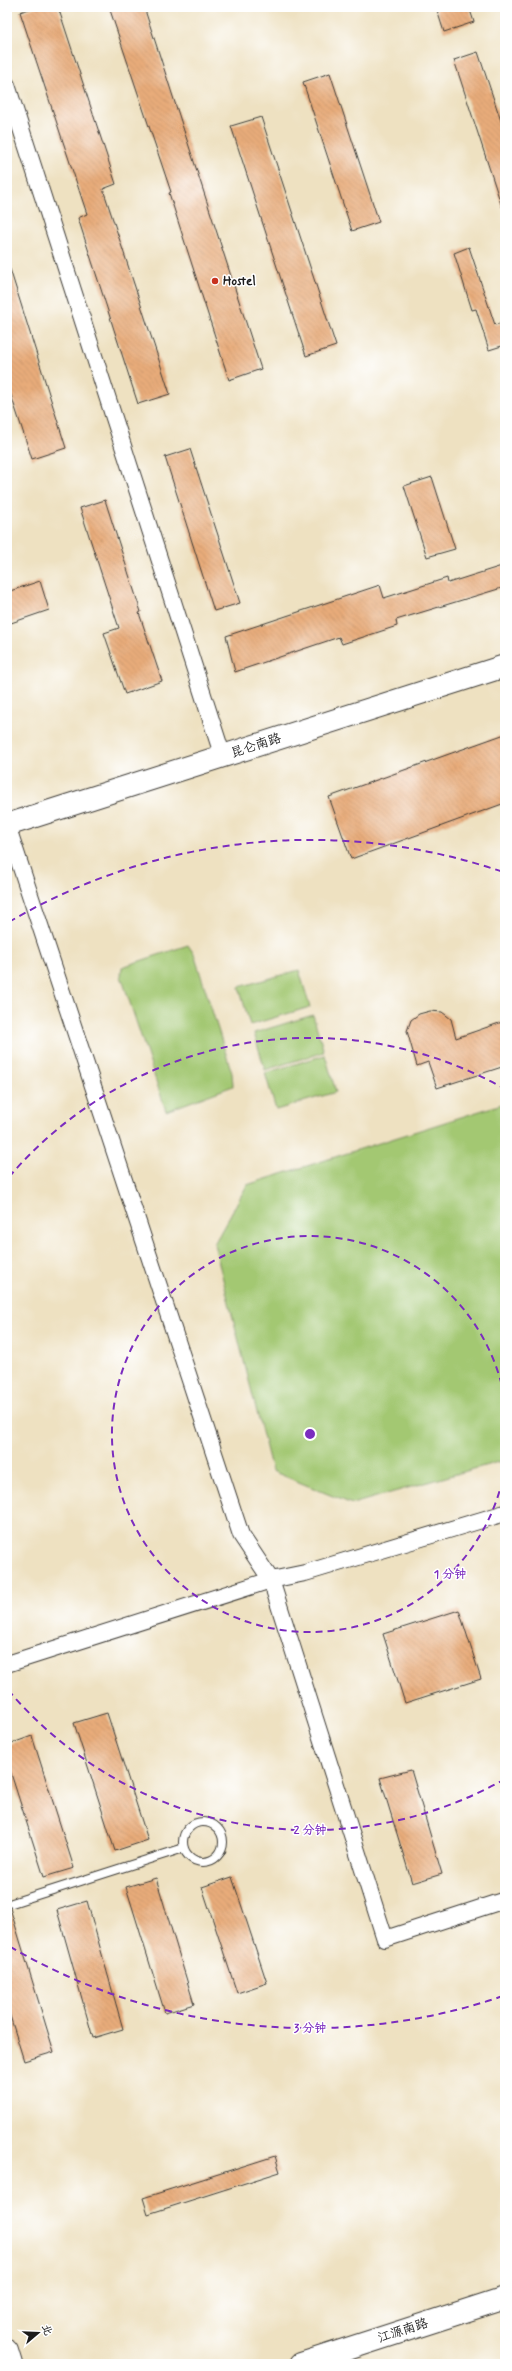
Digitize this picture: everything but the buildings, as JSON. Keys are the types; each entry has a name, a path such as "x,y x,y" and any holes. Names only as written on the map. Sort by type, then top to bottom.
{"main road":[{"name":"昆仑南路","path":"7,825 505,666"},
{"name":"江源南路","path":"301,2364 505,2298"},
{"path":"7,2350 11,2364"}],"street":[{"path":"7,85 223,757"},
{"path":"7,825 241,1535 271,1580 385,1938 505,1900"},
{"path":"7,1664 271,1580 305,1573 505,1513"}],"lane":[{"path":"198,1823 213,1825 222,1837 221,1852 209,1862 193,1860 184,1848 185,1833 198,1823"},
{"path":"12,1902 184,1848"}],"green space":[{"path":"188,945 194,954 232,1073 233,1086 166,1111 121,976 122,967"},
{"path":"299,970 310,1007 250,1025 239,987"},
{"path":"313,1015 324,1052 265,1070 254,1033"},
{"path":"325,1055 336,1092 276,1110 265,1073"},
{"path":"505,1103 505,1460 352,1504 272,1471 214,1244 247,1185"}],"place":[{"name":"Hostel","path":"215,281"}]}
